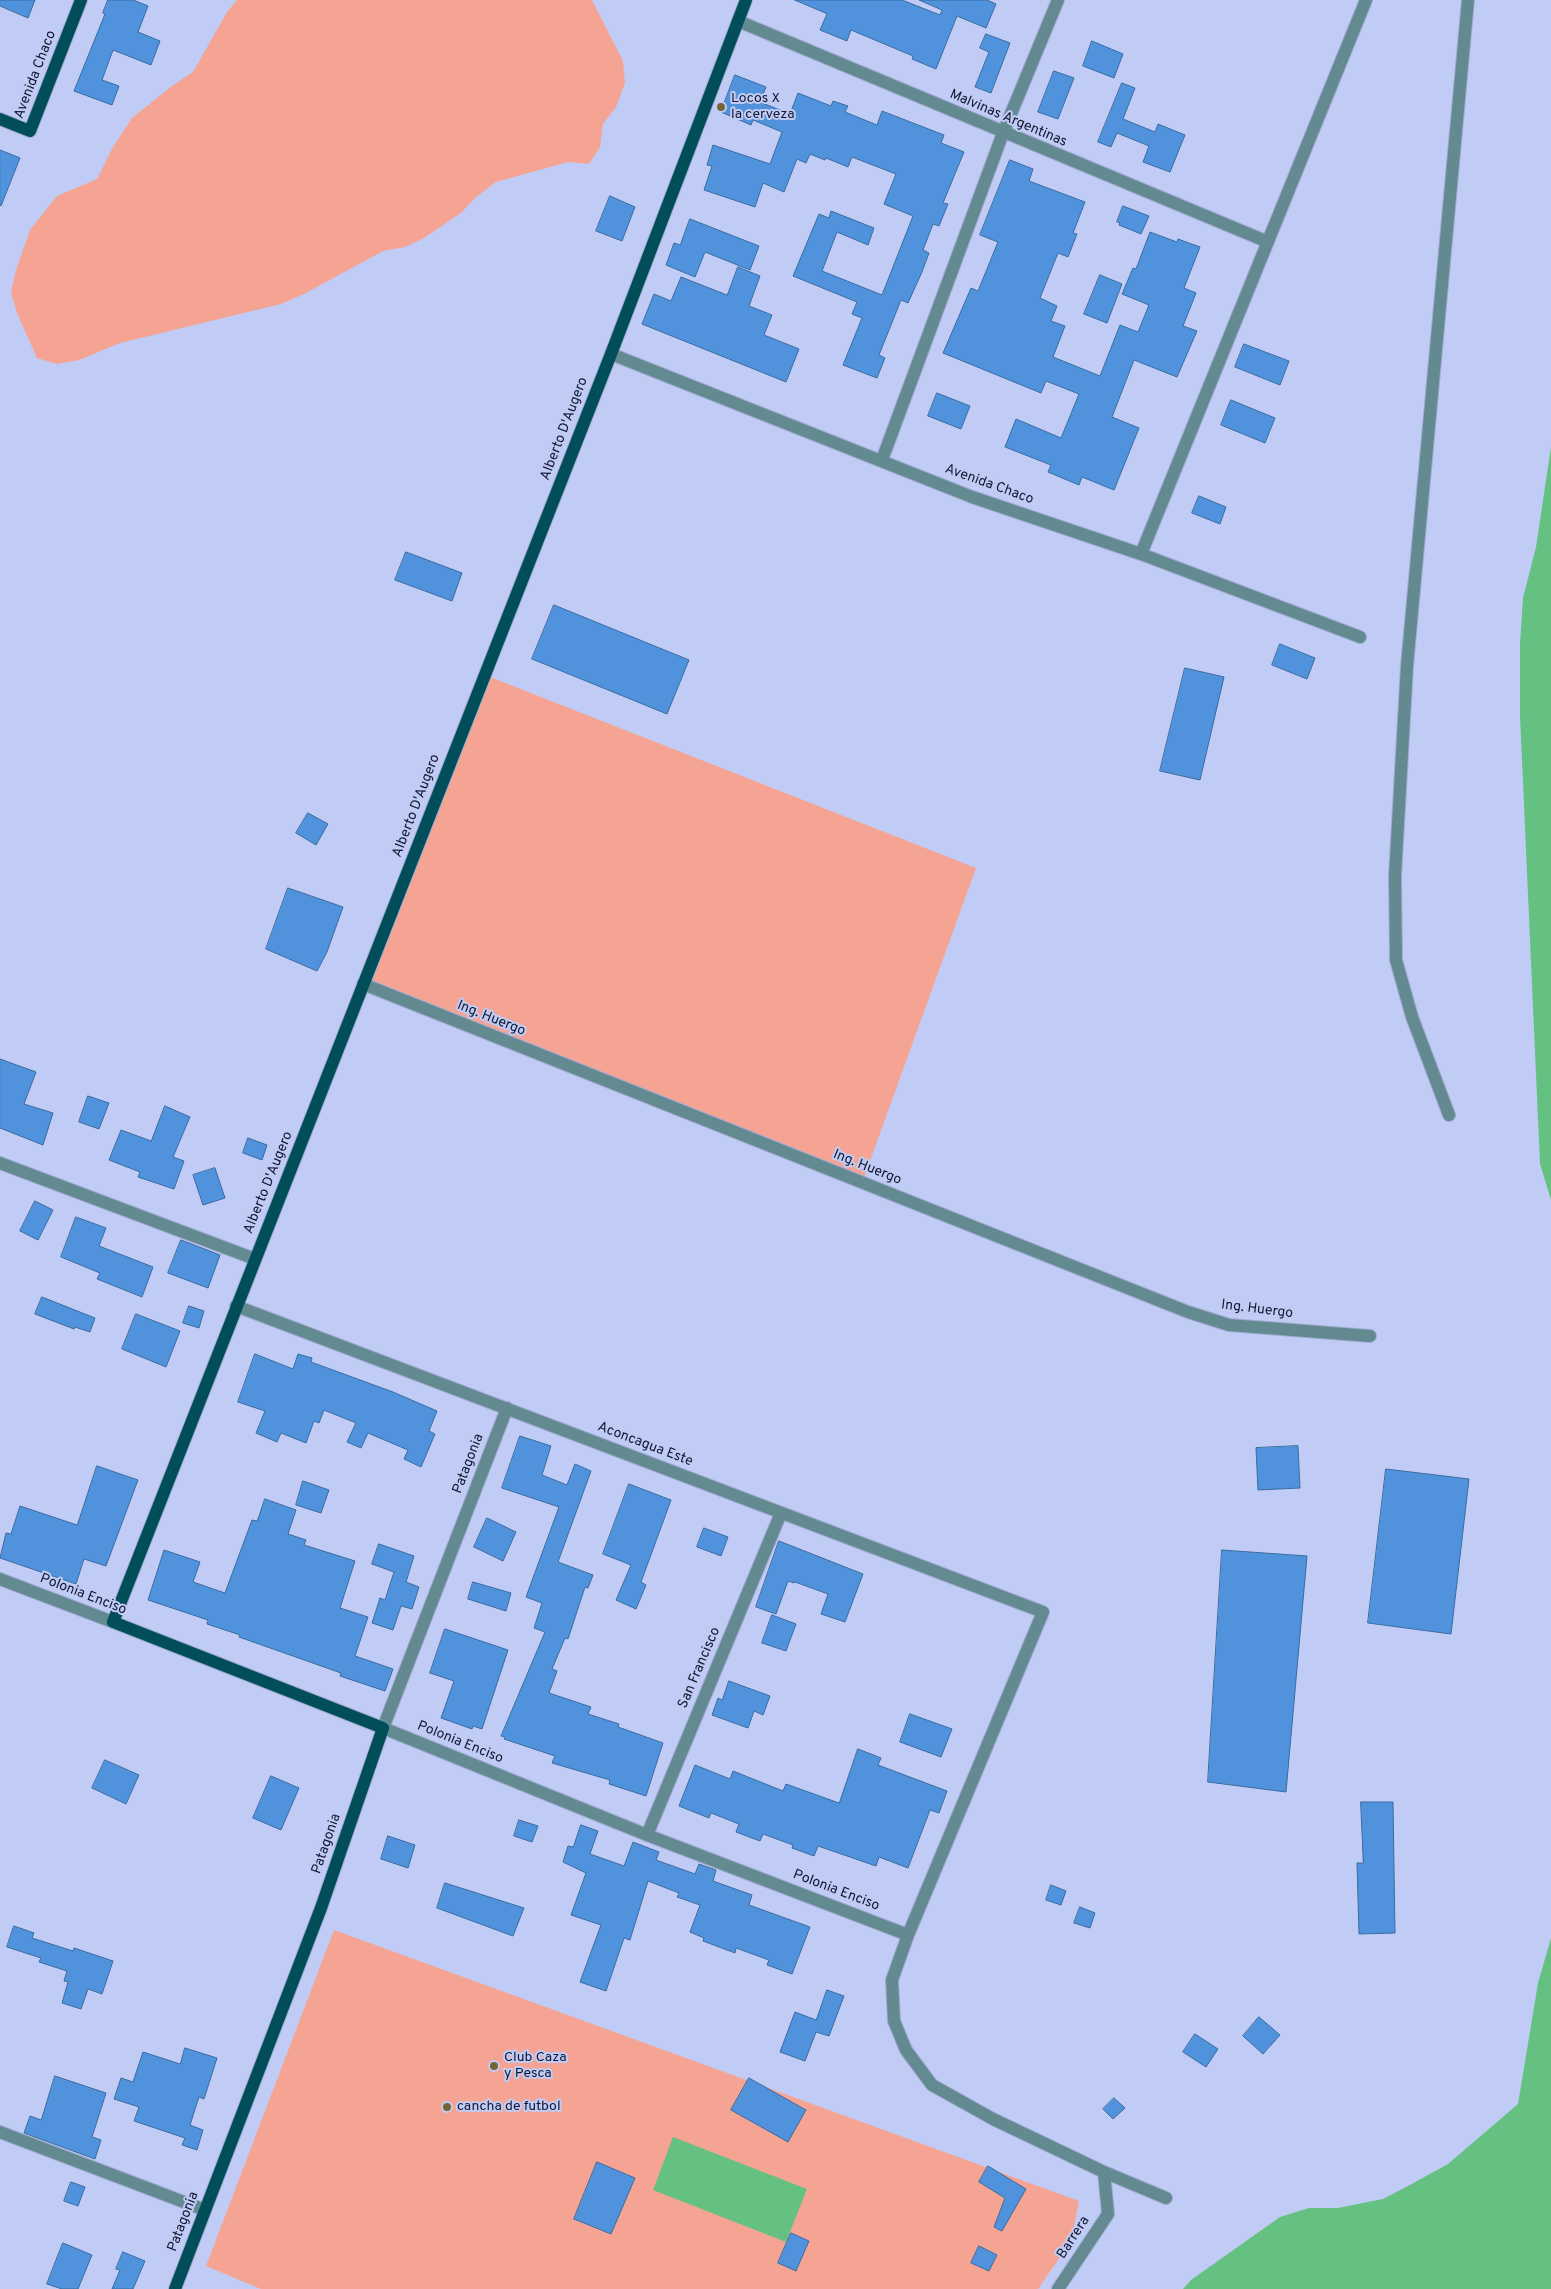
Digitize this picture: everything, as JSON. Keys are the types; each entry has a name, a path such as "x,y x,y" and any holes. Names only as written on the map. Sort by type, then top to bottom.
{"main road":[{"name":"Avenida Chaco","path":"0,119 30,131 81,0"},
{"name":"Alberto D'Augero","path":"113,1622 611,354 746,0"},
{"name":"Polonia Enciso","path":"113,1622 383,1728"},
{"name":"Patagonia","path":"175,2289 321,1908 383,1728"}],"street":[{"path":"882,460 1003,133 1058,0"},
{"path":"1141,554 1366,0"},
{"path":"1449,1115 1412,1017 1396,960 1395,876 1407,666 1468,0"},
{"name":"Malvinas Argentinas","path":"738,21 1268,242"},
{"name":"Avenida Chaco","path":"611,354 972,497 1141,554 1360,637"},
{"name":"Ing. Huergo","path":"363,984 1188,1312 1229,1325 1370,1336"},
{"path":"0,1163 255,1259"},
{"name":"Aconcagua Este","path":"236,1306 1043,1612 908,1935"},
{"name":"Patagonia","path":"383,1728 507,1408"},
{"name":"San Francisco","path":"647,1835 781,1513"},
{"name":"Polonia Enciso","path":"0,1579 113,1622"},
{"name":"Polonia Enciso","path":"383,1728 647,1835 908,1935"},
{"path":"908,1935 892,1980 894,2021 906,2050 932,2085 993,2119 1104,2172 1166,2198"},
{"path":"0,2132 205,2210"},
{"name":"Barrera","path":"1058,2289 1108,2214 1104,2172"}],"shaded area":[{"path":"237,0 592,0 623,61 625,83 616,107 603,124 600,147 589,164 568,162 496,182 476,197 461,213 424,238 405,247 383,251 304,294 281,304 120,343 79,360 57,364 37,358 17,313 11,292 16,270 30,230 57,196 97,179 113,147 132,118 193,72 227,12"},
{"path":"1551,447 1551,1200 1540,1164 1520,715 1520,644 1523,598 1536,547"},
{"path":"485,675 976,868 862,1183 363,984"},
{"name":"Club Caza y Pesca","path":"334,1930 1079,2201 1071,2241 1038,2289 261,2289 206,2266"},
{"path":"1551,1938 1551,2289 1183,2289 1191,2280 1280,2217 1309,2208 1338,2208 1383,2199 1448,2164 1518,2104 1538,1983"},
{"path":"673,2137 807,2189 786,2242 653,2190"}],"building":[{"path":"0,0 35,0 28,18 0,6"},
{"path":"108,0 133,0 148,6 138,32 160,41 151,65 113,50 102,80 119,86 112,105 74,91 105,14 103,13"},
{"path":"795,0 902,0 940,15 942,10 919,0 987,0 996,4 986,28 957,16 936,69 912,59 913,56 851,30 847,41 820,30 827,14"},
{"path":"986,34 1010,43 991,93 975,87 989,52 980,48"},
{"path":"1092,41 1123,54 1114,78 1083,66"},
{"path":"1054,71 1074,78 1058,119 1038,112"},
{"path":"735,75 766,87 760,102 790,114 798,93 831,106 833,101 848,106 845,112 877,125 882,111 944,135 941,143 964,152 943,203 948,204 939,226 933,224 923,250 929,253 922,272 908,303 901,300 879,355 885,358 877,378 843,365 862,318 852,314 857,302 793,276 819,214 829,218 831,211 874,228 868,245 837,232 822,271 882,295 913,216 884,204 896,174 852,157 848,167 810,154 806,163 797,159 784,192 763,183 755,207 704,190 712,166 707,165 713,145 770,164 782,132 753,120 751,125 721,112"},
{"path":"1122,83 1135,88 1123,119 1155,132 1158,124 1185,135 1170,172 1143,162 1149,146 1117,133 1111,147 1098,142"},
{"path":"0,150 20,158 1,206 0,205"},
{"path":"1010,160 1033,169 1029,181 1085,202 1073,233 1077,234 1068,257 1058,253 1040,298 1057,306 1051,321 1065,326 1053,357 1100,376 1120,325 1138,332 1149,305 1122,294 1133,268 1136,269 1150,232 1177,242 1178,239 1200,247 1184,288 1196,293 1183,326 1197,331 1177,377 1134,360 1112,417 1139,428 1114,490 1082,477 1079,485 1048,472 1051,465 1005,447 1016,419 1061,438 1079,394 1046,381 1041,393 943,353 971,288 978,291 998,242 980,235"},
{"path":"610,196 635,207 622,241 596,231"},
{"path":"1123,206 1149,216 1141,234 1119,225 1120,223 1117,222"},
{"path":"690,219 759,246 750,270 705,252 695,277 666,265 674,243 680,245"},
{"path":"738,267 760,276 749,306 772,315 764,335 799,349 786,382 642,324 654,294 671,301 681,277 727,295"},
{"path":"1100,275 1122,284 1107,323 1084,314"},
{"path":"1244,344 1289,361 1280,385 1235,367"},
{"path":"937,393 970,406 961,429 928,416"},
{"path":"1231,400 1275,418 1265,443 1221,425"},
{"path":"1199,496 1226,507 1220,524 1192,513"},
{"path":"406,552 462,573 452,601 395,580"},
{"path":"554,605 689,660 667,714 532,659"},
{"path":"1280,644 1315,658 1307,679 1272,665"},
{"path":"1185,668 1224,677 1200,780 1160,771"},
{"path":"308,813 328,824 316,845 296,833"},
{"path":"288,888 343,907 327,952 317,971 266,949"},
{"path":"0,1059 36,1072 24,1104 53,1113 43,1145 0,1128"},
{"path":"88,1096 109,1103 99,1129 79,1122"},
{"path":"165,1106 190,1117 173,1157 184,1161 174,1189 138,1177 140,1172 109,1160 121,1130 151,1141"},
{"path":"248,1138 267,1145 262,1160 243,1153"},
{"path":"215,1168 225,1198 203,1205 193,1175"},
{"path":"35,1201 53,1210 38,1240 20,1231"},
{"path":"76,1217 106,1228 99,1246 153,1267 142,1297 97,1279 100,1273 61,1257"},
{"path":"181,1240 220,1255 208,1288 168,1273"},
{"path":"42,1297 95,1318 90,1332 75,1327 74,1329 35,1314"},
{"path":"189,1306 204,1311 199,1328 183,1323"},
{"path":"136,1314 180,1331 166,1367 122,1349"},
{"path":"255,1354 293,1369 298,1354 312,1358 311,1362 393,1392 437,1411 429,1431 435,1434 421,1467 404,1459 408,1450 368,1433 361,1448 347,1442 356,1423 324,1410 319,1423 314,1421 306,1443 281,1433 277,1442 256,1433 265,1411 238,1402"},
{"path":"520,1436 551,1446 542,1475 567,1485 575,1464 591,1471 558,1562 593,1575 588,1588 585,1587 568,1639 565,1638 552,1669 557,1671 549,1693 591,1707 588,1714 619,1724 618,1727 663,1743 646,1796 609,1784 610,1780 552,1763 555,1756 504,1739 505,1737 501,1736 545,1632 534,1628 542,1603 526,1597 559,1507 502,1488"},
{"path":"1298,1446 1300,1488 1258,1490 1256,1448"},
{"path":"97,1466 138,1480 106,1566 84,1559 76,1584 0,1558 6,1533 11,1534 20,1506 77,1525"},
{"path":"1386,1469 1469,1479 1451,1634 1368,1623"},
{"path":"303,1481 329,1490 321,1513 296,1505"},
{"path":"629,1484 671,1500 641,1582 646,1585 636,1609 616,1600 631,1565 603,1554"},
{"path":"265,1499 296,1510 288,1534 306,1540 304,1545 355,1561 340,1608 368,1617 355,1656 393,1669 385,1691 340,1676 341,1673 239,1637 240,1635 207,1624 208,1620 148,1600 164,1550 200,1562 193,1582 225,1593 252,1520 257,1521"},
{"path":"487,1518 516,1532 503,1561 474,1547"},
{"path":"704,1528 728,1537 721,1556 697,1547"},
{"path":"779,1541 863,1574 845,1622 821,1614 828,1594 795,1582 788,1581 776,1614 756,1607"},
{"path":"379,1544 414,1556 406,1582 419,1587 412,1609 401,1606 393,1630 372,1623 380,1598 385,1600 394,1572 372,1564"},
{"path":"1222,1550 1307,1556 1286,1792 1208,1782"},
{"path":"473,1582 511,1593 506,1611 468,1599"},
{"path":"772,1615 796,1624 786,1651 762,1643"},
{"path":"445,1629 508,1650 482,1729 473,1726 472,1729 441,1718 454,1681 430,1673"},
{"path":"729,1681 770,1696 763,1715 754,1711 748,1728 712,1715 718,1698 722,1700"},
{"path":"910,1714 952,1729 941,1757 900,1742"},
{"path":"858,1749 881,1758 878,1765 947,1791 939,1813 930,1810 908,1868 879,1857 876,1866 818,1846 814,1856 792,1848 793,1845 763,1834 760,1841 736,1832 739,1824 711,1813 709,1818 679,1806 695,1765 730,1779 733,1771 783,1791 786,1784 839,1803"},
{"path":"105,1760 139,1775 126,1804 92,1788"},
{"path":"271,1776 299,1788 281,1830 253,1818"},
{"path":"1361,1802 1393,1802 1395,1933 1359,1934 1357,1863 1363,1863"},
{"path":"519,1820 538,1826 532,1842 514,1836"},
{"path":"581,1825 598,1831 590,1854 624,1866 633,1842 659,1852 656,1860 695,1874 699,1864 716,1870 713,1881 752,1895 749,1905 810,1927 792,1974 767,1965 769,1960 736,1948 735,1953 703,1941 704,1938 690,1932 700,1905 677,1897 679,1893 648,1881 630,1940 624,1938 606,1991 580,1982 601,1925 571,1915 586,1873 563,1862 568,1846 573,1847"},
{"path":"388,1836 415,1845 408,1868 381,1859"},
{"path":"445,1883 524,1908 513,1936 437,1908"},
{"path":"1051,1885 1066,1891 1061,1905 1046,1900"},
{"path":"1080,1907 1095,1913 1090,1928 1074,1923"},
{"path":"14,1926 34,1933 32,1938 73,1951 74,1948 113,1961 102,1994 88,1989 81,2009 62,2003 68,1982 64,1981 67,1971 39,1962 41,1958 7,1947"},
{"path":"827,1990 844,1996 829,2036 816,2032 805,2061 780,2052 795,2012 816,2020"},
{"path":"1259,2017 1280,2035 1263,2054 1243,2036"},
{"path":"1195,2034 1218,2049 1206,2067 1183,2052"},
{"path":"185,2048 217,2058 204,2099 199,2097 190,2125 203,2130 197,2150 182,2145 185,2138 134,2121 139,2107 114,2099 121,2078 133,2082 143,2052 180,2064"},
{"path":"55,2076 106,2093 92,2137 101,2140 95,2159 24,2133 30,2116 41,2120"},
{"path":"749,2078 806,2110 788,2142 731,2110"},
{"path":"1114,2098 1125,2108 1113,2119 1103,2109"},
{"path":"597,2162 635,2178 611,2234 574,2219"},
{"path":"988,2166 1026,2189 1002,2231 994,2227 1005,2198 979,2182"},
{"path":"71,2182 85,2187 78,2206 64,2201"},
{"path":"791,2233 809,2241 796,2271 778,2263"},
{"path":"63,2243 92,2255 78,2289 62,2289 47,2284"},
{"path":"979,2246 997,2255 989,2271 971,2263"},
{"path":"123,2252 145,2261 133,2289 112,2289 120,2270 116,2269"}],"place":[{"name":"Locos X la cerveza","path":"721,107"},
{"name":"Club Caza y Pesca","path":"494,2066"},
{"name":"cancha de futbol","path":"447,2107"}]}
